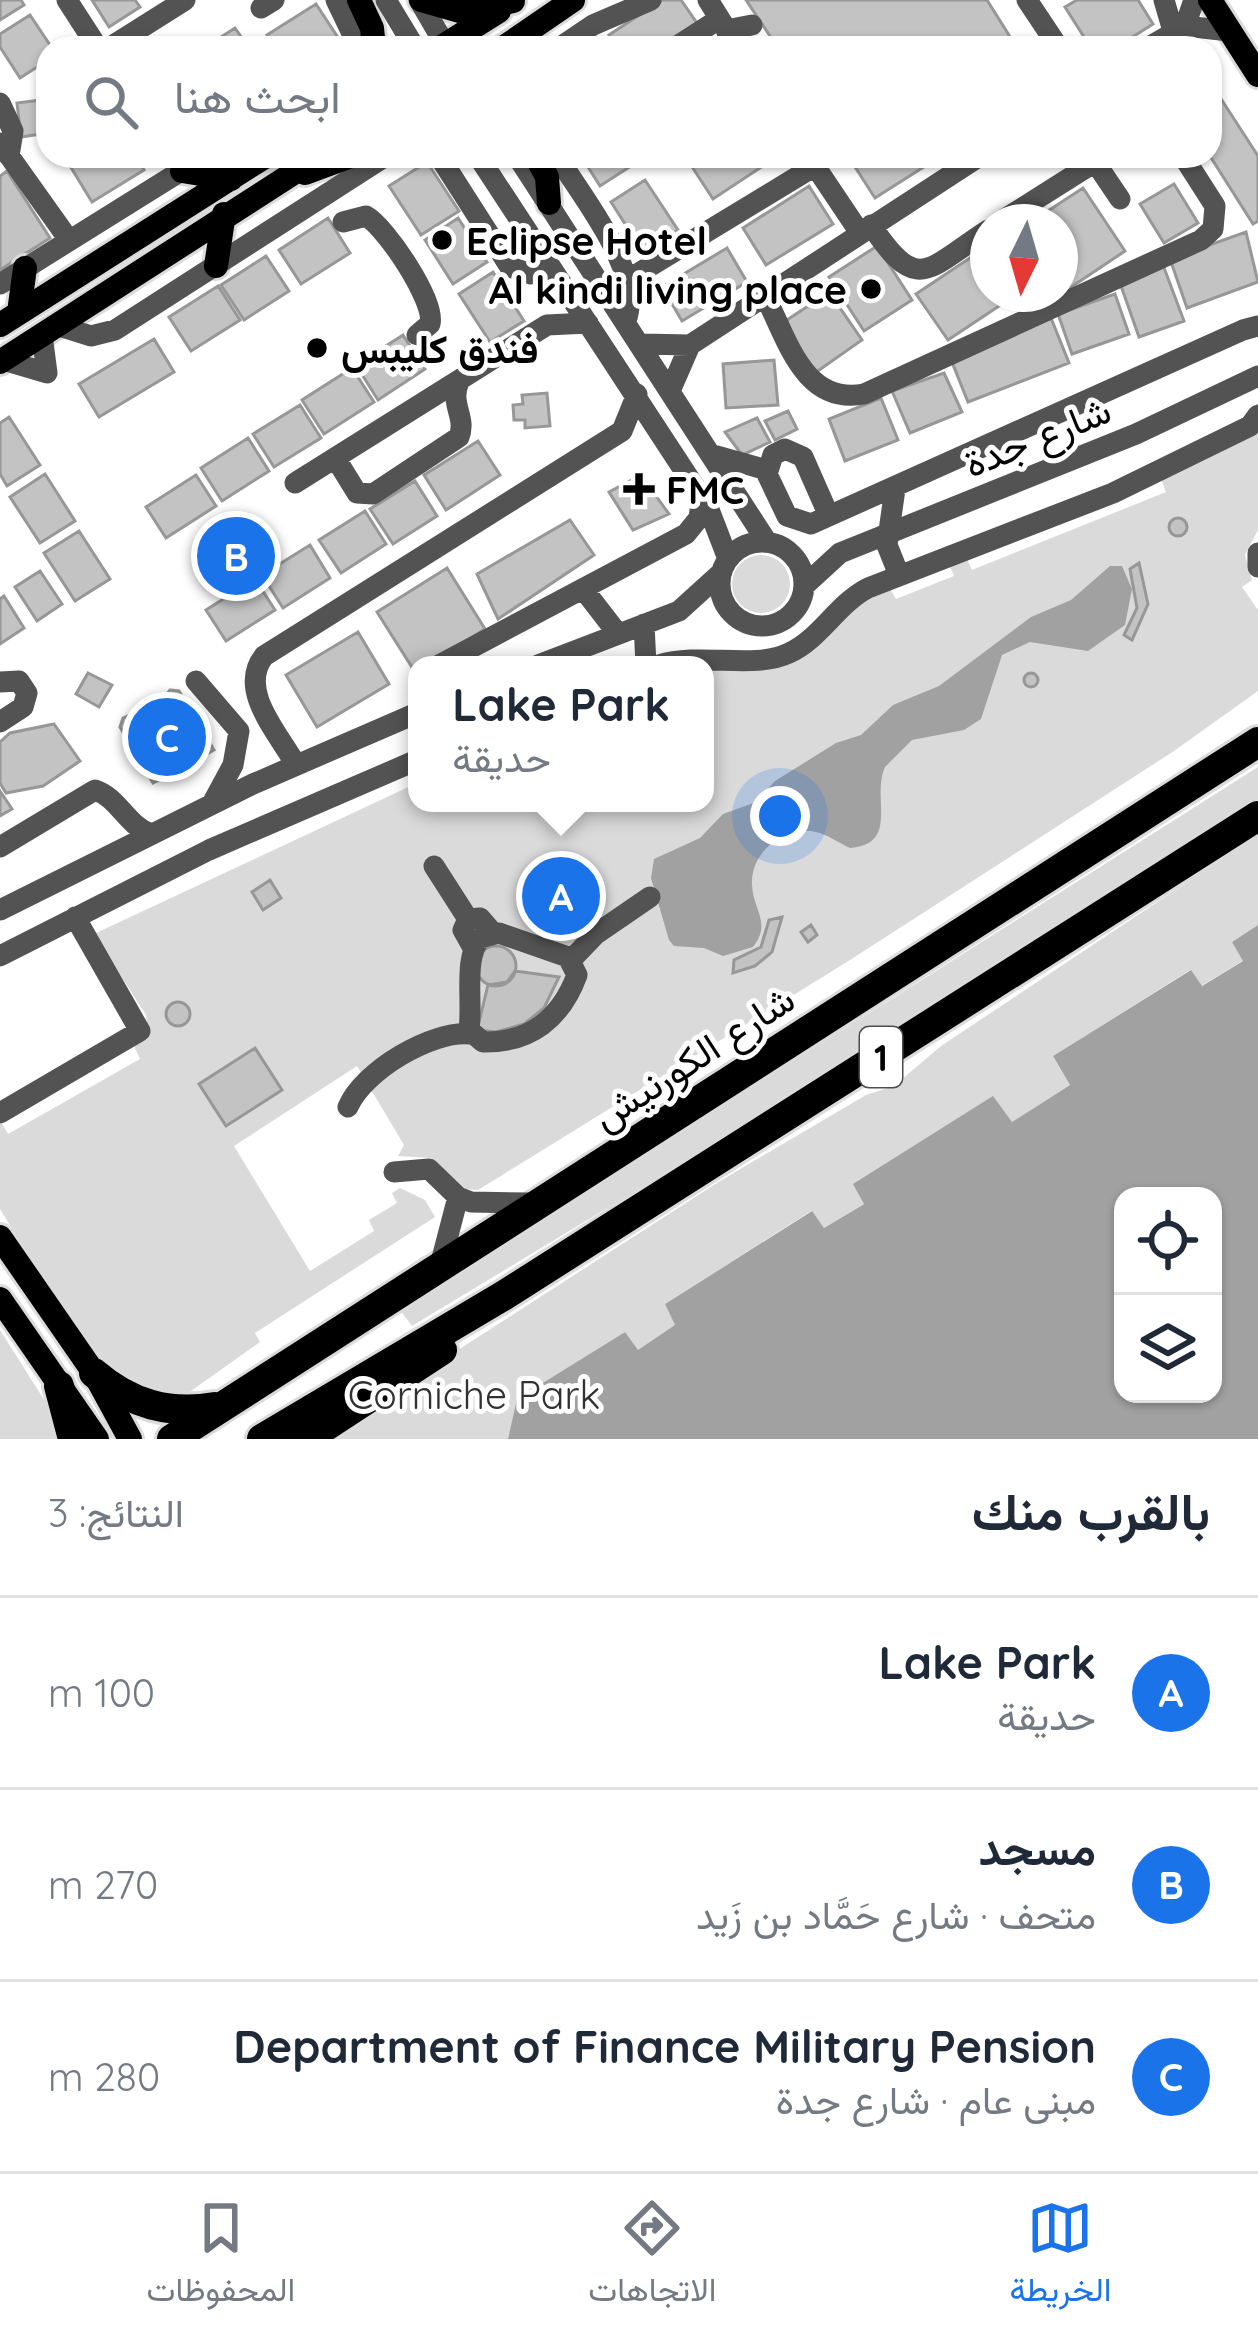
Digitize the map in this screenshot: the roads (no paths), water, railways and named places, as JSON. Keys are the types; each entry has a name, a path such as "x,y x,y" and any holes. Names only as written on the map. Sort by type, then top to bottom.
{"highway":[{"name":"شارع الكورنيش","path":"172,1439 1258,742"},
{"name":"1","path":"262,1439 502,1296 1258,816"},
{"name":"1","path":"306,1439 440,1351 502,1296"},
{"path":"208,1439 310,1371 334,1337"},
{"path":"94,1373 124,1396 159,1408 196,1410 232,1401"},
{"path":"58,1386 73,1439"}],"main road":[{"path":"359,0 373,36"},
{"path":"420,0 463,13 514,1"},
{"path":"521,36 574,0"},
{"path":"539,36 560,21 574,0"},
{"path":"1210,0 1258,75"},
{"path":"461,36 514,1"},
{"path":"195,168 231,178"},
{"path":"9,318 247,168"},
{"path":"2,361 301,168"},
{"path":"291,174 323,168"},
{"path":"542,168 549,203"},
{"path":"216,266 224,214"},
{"path":"9,318 25,268"},
{"path":"0,1237 94,1373 130,1439"},
{"path":"0,1299 97,1439"}],"street":[{"path":"68,0 90,36"},
{"path":"128,36 185,0"},
{"path":"336,0 353,36"},
{"path":"386,0 408,36"},
{"path":"420,0 438,36"},
{"path":"576,36 652,0"},
{"path":"1028,0 1051,36"},
{"path":"1164,0 1179,28"},
{"path":"1166,36 1179,28 1194,0"},
{"path":"723,24 752,25"},
{"path":"1179,28 1229,31"},
{"path":"0,103 13,131 4,149 69,240"},
{"path":"0,284 170,168"},
{"path":"2,361 47,373 49,330 91,337 108,334 367,168"},
{"path":"447,168 510,267 531,274 548,264"},
{"path":"486,168 637,394 722,532 722,597 737,617"},
{"path":"525,168 737,496 775,545 799,564 804,586 796,607 780,621 758,625 737,617 679,611"},
{"path":"564,168 629,279 626,321"},
{"path":"629,279 801,168"},
{"path":"817,168 865,229 911,271 927,269 970,242"},
{"path":"642,344 690,345 961,168"},
{"path":"1027,204 1080,168"},
{"path":"1099,168 1120,199"},
{"path":"766,298 814,384 838,396 864,394 1202,240 1213,229 1215,206 1191,168"},
{"path":"343,222 366,216 381,227 430,305 430,323 417,335"},
{"path":"568,231 611,247"},
{"path":"547,325 565,289"},
{"path":"710,454 760,469 792,520 805,524 895,489 1256,315"},
{"path":"295,483 443,402 459,382 547,325 588,323"},
{"path":"670,392 690,345"},
{"name":"شارع جدة","path":"804,586 841,554 1256,383"},
{"path":"622,431 637,394"},
{"path":"336,458 353,489 373,494 455,442 463,425 443,402"},
{"path":"714,657 762,659 790,653 843,603 898,574 1164,471 1250,426 1258,416"},
{"path":"296,765 253,685 264,656 622,431 661,431"},
{"path":"737,496 778,451 798,453 830,516"},
{"path":"895,489 887,536 898,574"},
{"path":"456,656 686,534 699,518 702,497"},
{"path":"561,656 679,611 745,545 775,545"},
{"name":"شارع جدة","path":"775,545 841,554"},
{"path":"1258,553 1258,567"},
{"path":"584,590 618,634"},
{"path":"644,625 646,656"},
{"path":"212,804 232,765 238,728 200,678 231,705 268,716"},
{"path":"0,682 19,681 27,693 23,707 0,722"},
{"path":"0,910 110,852 408,710"},
{"path":"0,956 209,850 408,764"},
{"path":"232,765 253,784"},
{"path":"0,847 85,792 100,791 129,823 151,834"},
{"path":"110,852 114,804"},
{"path":"434,866 468,919"},
{"path":"572,959 596,934 650,897"},
{"path":"0,1113 140,1031 75,917"},
{"path":"348,1107 372,1077 437,1038 470,1034 483,1042 508,1041 541,1027 572,991 578,971 572,959 493,933 480,918 468,919"},
{"path":"468,919 463,930 473,948 470,1034"},
{"path":"473,948 493,933"},
{"path":"394,1172 429,1169 458,1197 507,1206 542,1200"},
{"path":"438,1270 453,1232 458,1197"}],"place":[{"name":"Eclipse Hotel","path":"442,240"},
{"name":"Al kindi living place","path":"871,289"},
{"name":"فندق كليبس","path":"317,348"},
{"name":"FMC","path":"639,489"},
{"name":"مسجد","path":"236,556"},
{"name":"Department of Finance Military Pension","path":"167,737"},
{"name":"Lake Park","path":"561,896"}],"park label":[{"name":"Corniche Park","path":"474,1394"}]}
